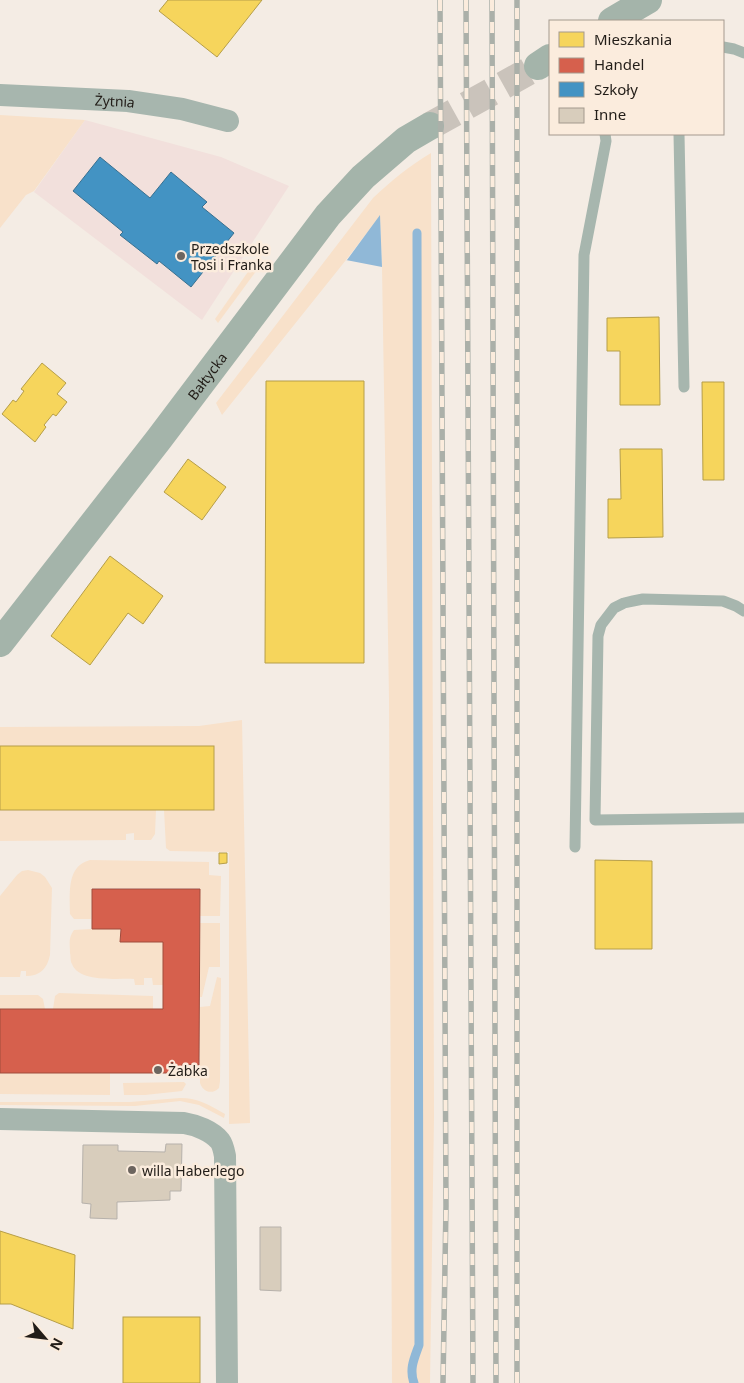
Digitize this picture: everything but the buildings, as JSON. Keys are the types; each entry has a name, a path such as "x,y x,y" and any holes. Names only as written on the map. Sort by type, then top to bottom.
{"street":[{"path":"614,20 648,0"},
{"name":"Żytnia","path":"0,95 128,101 182,109 228,121"},
{"name":"Bałtycka","path":"0,643 165,432 328,215 370,171 406,140 430,126"},
{"path":"0,1119 184,1123 200,1128 220,1141 225,1156 227,1383"}],"lane":[{"path":"724,48 734,49 744,54"},
{"path":"724,56 744,54"},
{"path":"575,847 584,255 606,135"},
{"path":"679,135 684,387"},
{"path":"744,610 723,601 643,599 624,603 614,608 607,616 601,625 598,636 595,820 744,818"}],"shaded area":[{"path":"0,115 85,120 34,191 26,195 0,228"},
{"name":"Przedszkole Tosi i Franka","path":"85,120 221,157 289,186 202,320 34,192"},
{"path":"431,153 434,1117 430,1383 392,1383 389,698 380,216 222,415 216,403 373,198 415,163"},
{"path":"252,266 257,270 218,323 215,319"},
{"path":"242,720 250,1123 229,1124 229,852 170,851 166,848 164,810 214,810 214,747 0,746 0,727 199,726"},
{"path":"0,810 156,810 155,834 151,840 134,840 134,833 126,834 126,840 0,841"},
{"path":"90,860 209,862 209,875 221,876 220,916 200,916 200,888 92,888 91,919 74,919 70,914 70,890 73,874 82,863"},
{"path":"28,870 40,873 52,888 50,955 45,968 35,975 26,976 26,971 21,971 20,977 0,977 0,896 17,875 22,871"},
{"path":"200,923 220,923 220,967 209,967 202,997 200,997"},
{"path":"120,929 120,942 163,942 163,985 153,985 152,978 144,978 144,985 135,985 134,979 90,977 76,970 71,960 71,936 74,930"},
{"path":"217,977 221,978 220,1081 219,1088 208,1092 203,1089 200,1083 200,1007 210,1006"},
{"path":"59,993 153,996 153,1009 53,1009 55,996"},
{"path":"0,995 38,995 43,999 45,1009 0,1009"},
{"path":"0,1073 110,1073 110,1095 0,1094"},
{"path":"184,1082 186,1084 182,1091 124,1095 123,1083"},
{"path":"180,1098 193,1099 204,1103 225,1114 224,1118 199,1105 180,1101 135,1106 0,1105 0,1102 130,1102"}],"water":[{"path":"380,215 382,267 346,260 347,260"}],"waterway":[{"path":"414,1383 412,1369 419,1345 417,233"}],"tunnel":[{"path":"430,126 538,66"}],"railway":[{"path":"440,0 446,1206 443,1383"},
{"path":"466,0 473,1383"},
{"path":"492,0 496,1383"},
{"path":"517,0 517,1383"}],"place":[{"name":"Przedszkole Tosi i Franka","path":"181,256"},
{"name":"Żabka","path":"158,1070"},
{"name":"willa Haberlego","path":"132,1170"}]}
